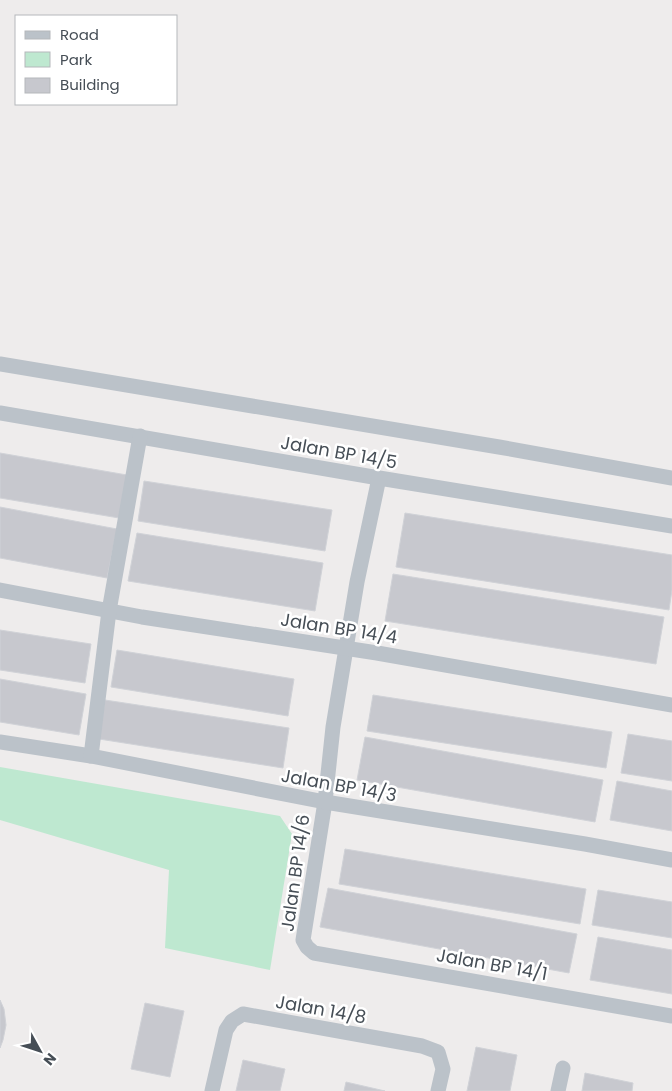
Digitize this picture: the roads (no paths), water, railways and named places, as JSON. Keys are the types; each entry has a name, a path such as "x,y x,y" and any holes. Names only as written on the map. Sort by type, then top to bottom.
{"street":[{"path":"0,364 672,478"},
{"name":"Jalan BP 14/5","path":"0,413 672,526"},
{"path":"91,756 110,611 140,436"},
{"name":"Jalan BP 14/6","path":"307,947 303,940 325,802 333,727 356,582 379,478"},
{"name":"Jalan BP 14/4","path":"0,590 142,617 346,648 672,704"},
{"name":"Jalan BP 14/3","path":"0,742 91,756 325,802 672,860"},
{"name":"Jalan BP 14/1","path":"307,947 314,953 672,1016"},
{"name":"Jalan 14/8","path":"212,1091 226,1030 232,1021 243,1014 422,1046 438,1052 443,1069 438,1091"},
{"path":"558,1091 563,1068"}]}
